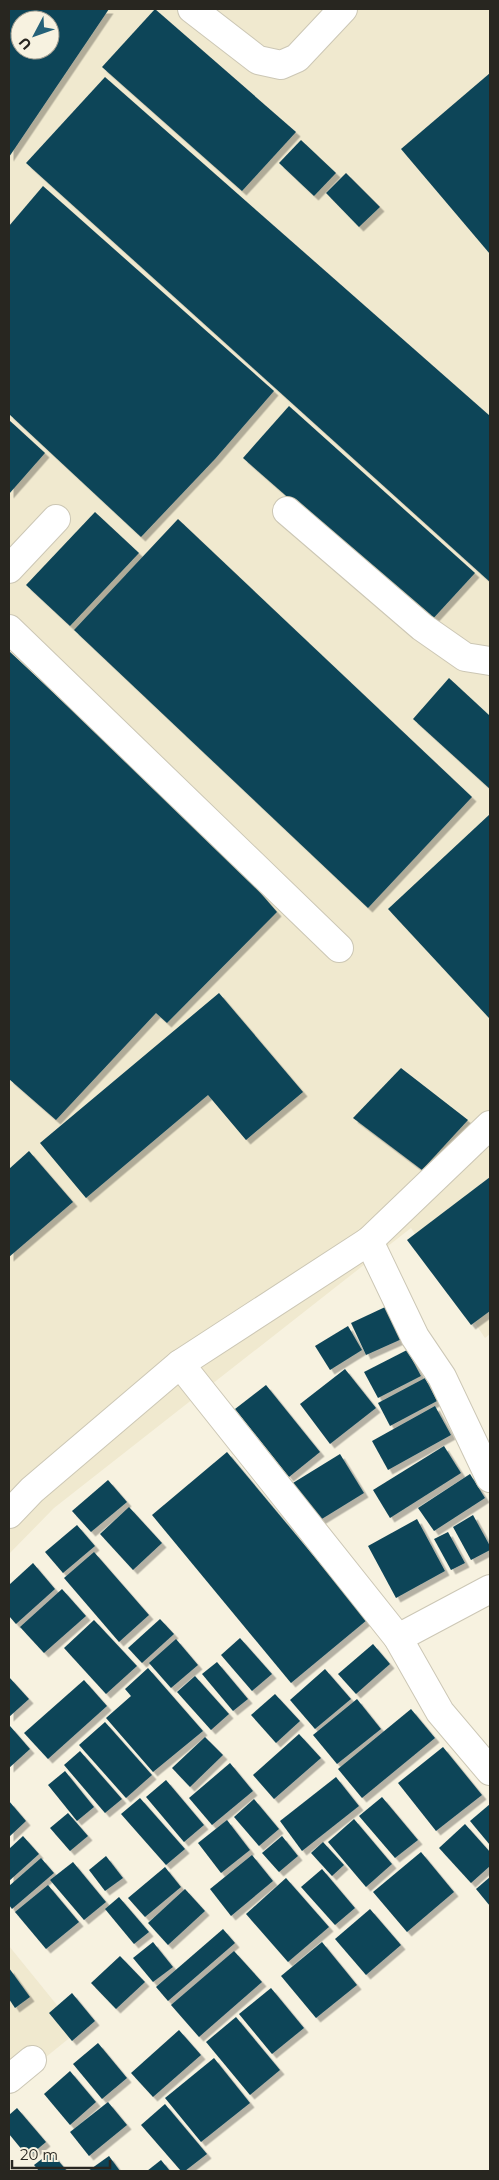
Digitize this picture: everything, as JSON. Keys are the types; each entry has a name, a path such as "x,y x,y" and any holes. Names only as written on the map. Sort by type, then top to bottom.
{"street":[{"path":"192,9 258,60 281,65 297,58 343,9"},
{"path":"287,511 422,627 464,657 490,661"},
{"path":"9,569 56,519"},
{"path":"9,629 339,948"},
{"path":"9,1514 32,1490 180,1364 369,1241 490,1125"},
{"path":"369,1241 415,1337 442,1377 490,1478"},
{"path":"180,1364 398,1638 440,1712 490,1771"},
{"path":"398,1638 490,1590"},
{"path":"9,2079 32,2060"}],"shaded area":[{"path":"9,9 490,9 490,1334 485,1338 411,1228 54,1508 9,1554"},
{"path":"9,1946 78,2031 9,2087"}],"building":[{"path":"9,9 109,9 9,157"},
{"path":"155,9 296,132 242,191 102,67"},
{"path":"490,73 490,254 401,149"},
{"path":"105,77 490,416 490,582 26,163"},
{"path":"301,140 336,173 314,196 279,163"},
{"path":"346,173 380,207 359,227 326,193"},
{"path":"43,186 274,391 215,459 141,537 9,414 9,226"},
{"path":"289,406 475,573 430,622 243,458"},
{"path":"9,420 45,453 9,494"},
{"path":"95,512 139,553 70,626 26,585"},
{"path":"178,519 472,797 368,908 74,630"},
{"path":"9,651 233,861 277,912 167,1023 156,1013 56,1120 9,1079"},
{"path":"449,678 490,716 490,789 413,719"},
{"path":"490,814 490,1019 388,909"},
{"path":"219,993 303,1092 246,1140 208,1095 86,1198 40,1143"},
{"path":"401,1068 468,1120 422,1170 353,1118"},
{"path":"29,1151 73,1202 9,1257 9,1169"},
{"path":"490,1177 490,1311 471,1325 407,1240"},
{"path":"398,1301 413,1334 366,1355 351,1323"},
{"path":"348,1326 362,1350 330,1370 315,1346"},
{"path":"407,1350 421,1376 378,1398 364,1372"},
{"path":"345,1369 376,1408 330,1444 300,1404"},
{"path":"425,1378 437,1401 390,1426 378,1403"},
{"path":"266,1385 320,1452 289,1477 235,1409"},
{"path":"435,1406 451,1435 388,1470 372,1441"},
{"path":"444,1446 461,1473 390,1518 373,1490"},
{"path":"227,1452 367,1620 291,1683 152,1515"},
{"path":"340,1454 364,1493 312,1525 288,1486"},
{"path":"470,1474 485,1498 434,1531 418,1508"},
{"path":"108,1480 127,1502 91,1532 72,1511"},
{"path":"129,1507 162,1543 133,1570 100,1534"},
{"path":"473,1515 490,1546 490,1550 471,1560 453,1527"},
{"path":"417,1519 445,1571 396,1598 368,1546"},
{"path":"77,1525 95,1546 63,1573 45,1552"},
{"path":"448,1532 465,1563 451,1570 434,1539"},
{"path":"94,1552 149,1615 119,1642 64,1578"},
{"path":"33,1563 55,1589 16,1624 9,1616 9,1585"},
{"path":"62,1589 86,1616 44,1653 20,1627"},
{"path":"160,1619 174,1634 142,1663 128,1648"},
{"path":"94,1620 137,1666 106,1694 64,1648"},
{"path":"240,1638 272,1674 252,1691 221,1655"},
{"path":"176,1639 198,1665 171,1688 149,1663"},
{"path":"373,1644 390,1664 356,1694 338,1674"},
{"path":"217,1662 248,1699 233,1711 202,1674"},
{"path":"148,1668 203,1731 153,1772 106,1718 131,1696 125,1689"},
{"path":"325,1669 351,1699 315,1729 290,1700"},
{"path":"195,1676 229,1714 211,1730 177,1692"},
{"path":"9,1677 29,1699 9,1717"},
{"path":"84,1680 107,1706 48,1759 24,1733"},
{"path":"275,1694 300,1721 276,1743 251,1715"},
{"path":"357,1699 381,1729 337,1764 313,1735"},
{"path":"411,1709 435,1738 362,1798 338,1769"},
{"path":"105,1722 152,1775 126,1798 79,1745"},
{"path":"10,1726 30,1749 9,1768 9,1728"},
{"path":"299,1734 321,1758 274,1799 253,1775"},
{"path":"205,1737 223,1755 190,1787 172,1768"},
{"path":"443,1747 482,1795 436,1831 398,1783"},
{"path":"80,1751 122,1799 105,1813 64,1765"},
{"path":"230,1763 253,1791 212,1825 189,1798"},
{"path":"65,1771 94,1807 77,1821 48,1785"},
{"path":"336,1777 359,1806 302,1851 280,1821"},
{"path":"166,1780 204,1825 184,1842 146,1797"},
{"path":"382,1797 418,1840 395,1858 359,1816"},
{"path":"140,1798 185,1849 166,1865 121,1814"},
{"path":"254,1799 279,1829 259,1846 234,1817"},
{"path":"9,1801 26,1821 9,1837"},
{"path":"490,1804 490,1845 470,1821"},
{"path":"68,1813 88,1836 70,1851 50,1828"},
{"path":"354,1819 392,1864 366,1887 328,1842"},
{"path":"227,1820 250,1850 221,1873 198,1843"},
{"path":"465,1824 490,1852 490,1866 471,1883 439,1848"},
{"path":"23,1836 39,1854 9,1881 9,1849"},
{"path":"282,1836 298,1856 279,1872 262,1853"},
{"path":"323,1842 344,1865 332,1876 311,1853"},
{"path":"421,1852 454,1892 407,1932 373,1892"},
{"path":"252,1855 273,1881 231,1916 210,1889"},
{"path":"106,1856 123,1878 105,1891 89,1870"},
{"path":"41,1858 54,1873 12,1909 9,1905 9,1886"},
{"path":"73,1862 106,1902 84,1920 50,1880"},
{"path":"165,1867 181,1887 145,1917 128,1898"},
{"path":"322,1869 355,1908 335,1925 301,1887"},
{"path":"490,1877 490,1906 476,1889"},
{"path":"286,1878 329,1927 288,1962 246,1914"},
{"path":"48,1885 79,1922 46,1949 15,1912"},
{"path":"185,1889 205,1911 168,1945 148,1923"},
{"path":"119,1897 149,1932 134,1944 105,1909"},
{"path":"370,1909 401,1945 366,1975 335,1939"},
{"path":"223,1929 235,1943 168,2001 156,1987"},
{"path":"153,1942 173,1967 153,1982 133,1958"},
{"path":"322,1942 357,1985 316,2018 281,1976"},
{"path":"234,1951 262,1982 199,2037 171,2005"},
{"path":"120,1956 145,1982 116,2009 91,1983"},
{"path":"9,1968 30,1997 15,2008 9,1999"},
{"path":"271,1988 304,2028 272,2054 239,2014"},
{"path":"72,1993 95,2021 72,2041 49,2013"},
{"path":"236,2017 280,2070 250,2095 206,2042"},
{"path":"179,2030 201,2055 153,2097 131,2073"},
{"path":"98,2043 127,2078 102,2099 73,2064"},
{"path":"214,2058 250,2103 201,2142 165,2098"},
{"path":"70,2071 96,2102 70,2125 44,2094"},
{"path":"108,2102 127,2125 89,2156 70,2132"},
{"path":"165,2104 207,2154 185,2171 181,2171 141,2125"},
{"path":"17,2108 46,2142 28,2157 9,2134 9,2115"},
{"path":"51,2152 67,2171 39,2171 34,2165"},
{"path":"109,2156 120,2171 88,2171"},
{"path":"161,2160 170,2171 147,2171"}]}
